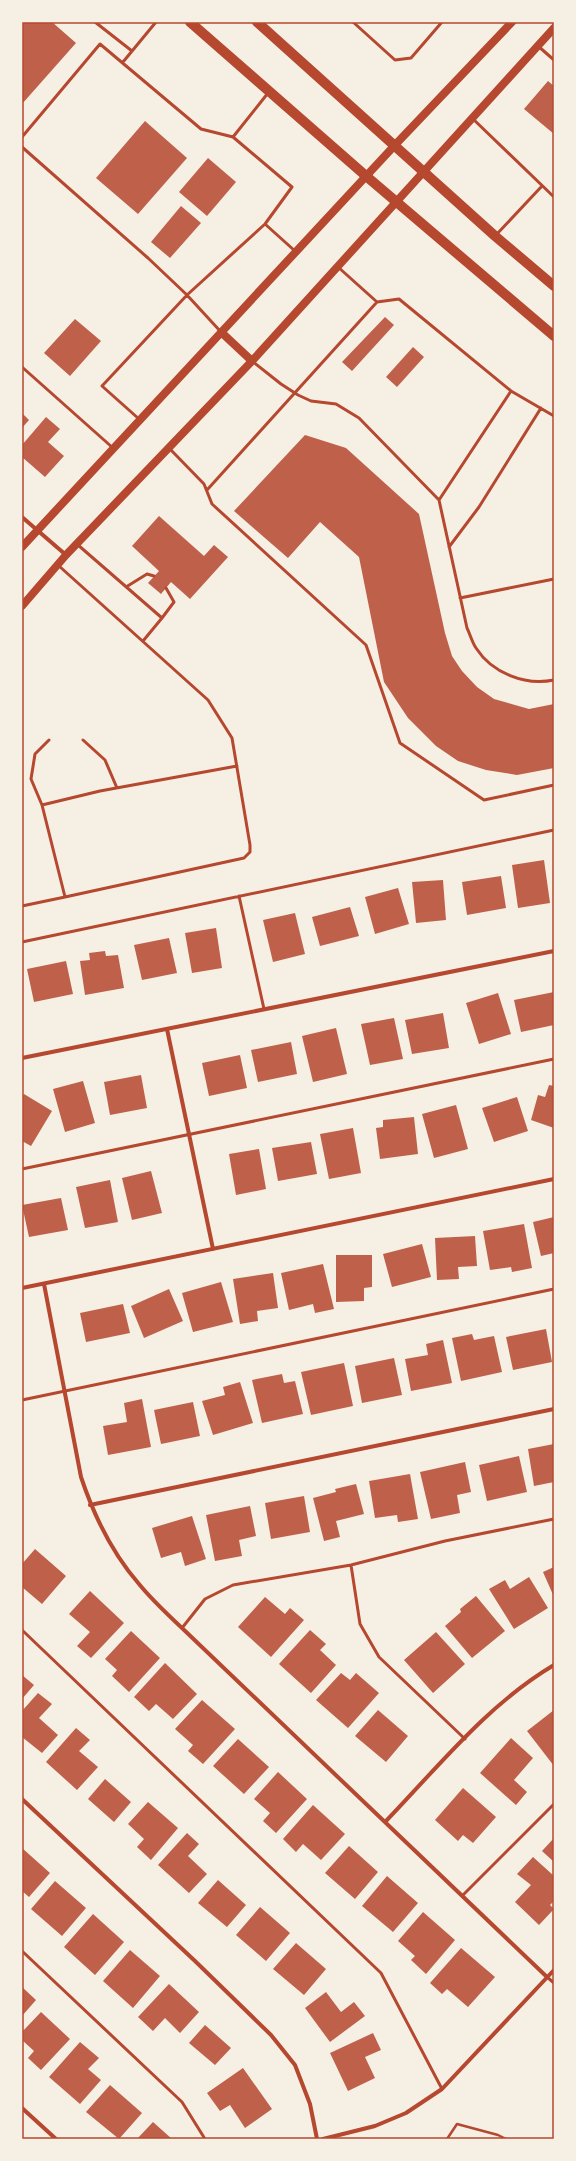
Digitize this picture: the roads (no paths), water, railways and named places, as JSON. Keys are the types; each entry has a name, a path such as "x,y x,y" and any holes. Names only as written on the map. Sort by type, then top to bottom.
{"main road":[{"path":"190,22 552,336"},
{"path":"257,22 495,236 554,286"},
{"path":"22,547 36,530 220,332 512,22"},
{"path":"22,606 66,555 252,361 554,28"},
{"path":"220,332 252,361"}],"street":[{"path":"22,517 66,555"},
{"path":"22,1058 554,951"},
{"path":"167,1029 213,1249"},
{"path":"22,1288 554,1179"},
{"path":"44,1284 81,1478 90,1505 110,1544 138,1584 182,1628 386,1821 547,1977"},
{"path":"90,1505 554,1409"},
{"path":"386,1821 493,1710 538,1675 554,1665"},
{"path":"22,1799 195,1961 271,2035 295,2065 310,2104 317,2139"},
{"path":"324,2139 375,2126 406,2113 442,2089 554,1970"},
{"path":"22,2108 56,2139"}],"lane":[{"path":"95,22 132,51"},
{"path":"124,62 156,22"},
{"path":"353,22 394,60 411,58 442,22"},
{"path":"22,137 100,44 124,62 201,129 233,137 292,187 264,224 187,295 102,386 139,419"},
{"path":"538,46 554,60"},
{"path":"233,137 269,92"},
{"path":"472,118 554,197"},
{"path":"22,147 148,258 187,295 220,332"},
{"path":"495,236 542,186"},
{"path":"264,224 296,251"},
{"path":"338,267 377,302"},
{"path":"207,490 377,302 399,299 511,391 554,416"},
{"path":"252,361 294,393 312,401 336,404 358,418 439,500 467,628 476,648 490,664 509,676 530,681 554,680"},
{"path":"22,367 113,448"},
{"path":"439,500 511,391"},
{"path":"449,547 479,507 541,408"},
{"path":"169,447 204,484 212,504 366,645 400,744 484,800 554,785"},
{"path":"77,544 162,618"},
{"path":"22,906 244,858 250,852 232,738 208,700 144,640 58,565"},
{"path":"126,587 147,574 154,576"},
{"path":"460,598 554,579"},
{"path":"144,640 174,602 166,588"},
{"path":"49,740 35,754 31,779 42,805 65,897"},
{"path":"83,740 105,760 117,788"},
{"path":"42,805 117,788 236,766"},
{"path":"22,942 554,830"},
{"path":"240,896 264,1009"},
{"path":"22,1169 554,1059"},
{"path":"22,1400 554,1289"},
{"path":"182,1628 205,1599 233,1585 351,1564 445,1541 554,1519"},
{"path":"351,1564 360,1624 379,1657 465,1739"},
{"path":"22,1630 381,1973 442,2089"},
{"path":"463,1895 554,1804"},
{"path":"22,1951 182,2102 205,2139"},
{"path":"547,1977 554,1983"}]}
